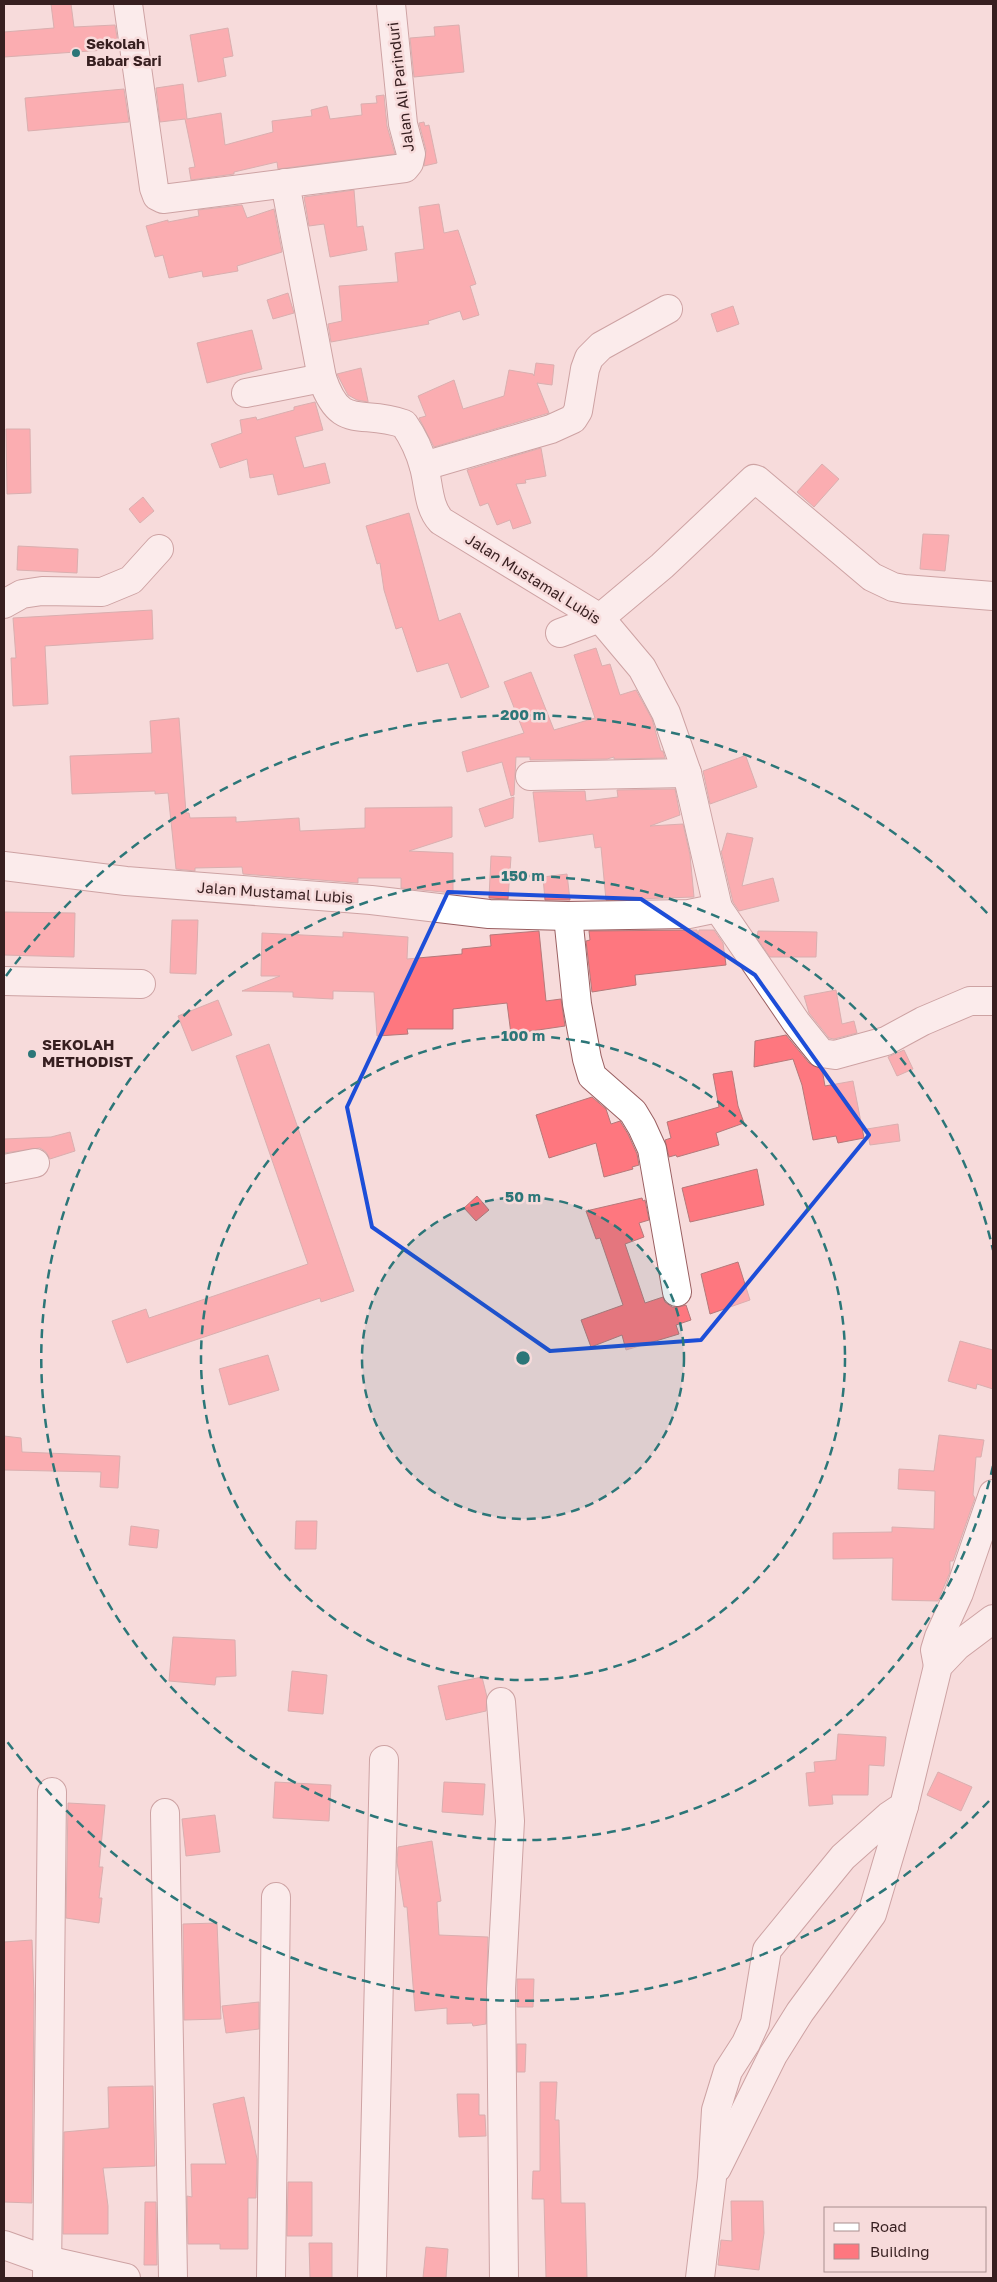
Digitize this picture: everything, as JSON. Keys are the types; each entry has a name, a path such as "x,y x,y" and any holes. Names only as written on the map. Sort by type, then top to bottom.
{"street":[{"path":"128,4 154,188 157,196 163,199 285,182"},
{"name":"Jalan Ali Parinduri","path":"285,182 400,170 409,163 411,154 403,124 391,4"},
{"name":"Jalan Mustamal Lubis","path":"4,866 126,881 371,900 489,914 568,916 689,914 718,908 687,773 656,691 642,668 600,618 441,521 434,513 424,466 411,435 404,424 341,412 331,402 322,378 285,182"},
{"path":"424,466 514,441 551,429 573,419 578,411 585,369 589,358 601,346 668,309"},
{"path":"246,394 322,378"},
{"path":"560,633 600,618 662,566 754,479 758,480 783,500 872,577 881,582 904,589 993,596"},
{"path":"4,604 22,594 42,591 102,592 131,580 159,549"},
{"path":"530,776 687,773"},
{"path":"718,908 796,1022 821,1053 835,1056 886,1041 923,1021 970,1001 993,1002"},
{"path":"568,916 577,1004 586,1059 592,1076 633,1112 652,1149 677,1292"},
{"path":"4,981 141,984"},
{"path":"4,1169 35,1163"},
{"path":"712,2178 772,2055 800,2012 872,1914 904,1806 938,1666 934,1650 959,1593 993,1494"},
{"path":"938,1666 956,1646 993,1619"},
{"path":"501,1702 510,1821 501,1989 504,2278"},
{"path":"372,2278 384,1760"},
{"path":"47,2269 52,1792"},
{"path":"700,2278 712,2178 716,2110 728,2071 746,2043 754,2023 768,1950 843,1857 889,1816 904,1806"},
{"path":"165,1813 173,2278"},
{"path":"271,2278 276,1897"},
{"path":"4,2245 47,2269 126,2278"}],"highlighted area":[{"path":"448,892 641,899 755,975 869,1135 701,1340 550,1351 372,1227 347,1107"}],"building":[{"path":"51,4 71,4 74,27 115,25 119,49 4,57 4,32 54,28"},
{"path":"459,25 464,72 414,77 410,38 435,36 434,27"},
{"path":"228,28 233,56 223,58 226,76 198,82 190,35"},
{"path":"183,84 187,119 221,113 225,145 273,132 272,121 312,116 311,110 327,106 330,119 362,115 361,104 377,103 376,96 384,95 387,126 395,154 278,169 277,162 234,172 234,174 191,180 189,168 195,167 185,119 160,122 156,88"},
{"path":"124,89 129,122 28,131 25,98"},
{"path":"424,122 425,126 429,125 437,163 424,166 426,150 419,123"},
{"path":"354,190 357,227 363,226 367,250 330,257 324,224 309,226 304,197"},
{"path":"439,204 444,233 458,230 476,284 470,286 479,315 463,320 460,311 428,321 429,324 331,342 328,324 342,321 339,286 398,282 395,253 424,249 419,207"},
{"path":"242,205 247,218 274,209 282,252 237,266 238,271 203,277 202,271 169,278 163,255 155,257 146,226 168,220 168,222 199,216 198,210"},
{"path":"288,293 294,313 273,319 267,300"},
{"path":"733,306 739,324 717,332 711,314"},
{"path":"252,330 262,369 207,383 197,343"},
{"path":"536,363 554,365 552,385 537,383 549,413 434,447 419,418 426,416 418,396 454,380 463,409 504,396 509,370 533,374 534,376"},
{"path":"361,368 368,402 357,400 348,395 337,374"},
{"path":"315,402 323,430 295,437 304,468 325,463 330,483 278,495 273,474 250,478 247,459 220,468 211,444 242,433 240,420 256,417 257,420"},
{"path":"6,429 30,429 31,493 7,494"},
{"path":"541,448 546,476 525,480 526,483 516,484 531,523 513,529 510,520 497,525 488,503 480,506 467,470"},
{"path":"822,464 839,479 814,507 797,492"},
{"path":"143,497 154,511 140,523 129,509"},
{"path":"409,513 439,621 460,613 489,687 461,698 448,663 417,672 402,627 396,629 384,590 380,563 377,564 366,526"},
{"path":"923,534 949,535 945,571 920,569"},
{"path":"18,546 78,549 77,573 17,570"},
{"path":"152,610 153,639 45,646 48,704 13,706 11,658 16,658 13,618"},
{"path":"596,648 602,666 610,664 620,695 636,690 652,719 661,751 663,751 665,758 614,759 614,757 607,759 530,760 530,757 516,757 514,795 511,796 502,762 467,772 462,752 524,733 504,682 531,672 554,730 595,718 574,655"},
{"path":"179,718 186,813 189,813 190,818 236,817 236,822 299,818 300,831 365,828 365,808 452,807 452,837 409,851 453,853 453,893 401,888 401,878 358,878 358,883 243,874 242,867 195,868 195,871 176,869 168,793 155,794 155,791 72,794 70,756 152,753 150,721"},
{"path":"745,754 757,787 710,804 703,771"},
{"path":"675,789 680,815 650,826 683,824 690,855 694,897 606,900 601,847 595,848 593,834 539,842 533,792 585,791 586,801 618,797 617,790"},
{"path":"514,797 513,818 485,827 479,809"},
{"path":"727,833 753,838 742,886 773,878 779,901 739,911 733,902 721,851"},
{"path":"491,856 511,857 508,899 489,898"},
{"path":"567,874 570,900 545,900 543,877"},
{"path":"4,912 75,913 74,957 4,955"},
{"path":"172,920 198,920 196,974 170,973"},
{"path":"697,930 698,936 699,930 714,930 723,943 726,965 635,975 636,985 592,992 586,941 590,940 589,931"},
{"path":"539,931 546,1001 561,999 565,1026 511,1034 507,1003 453,1009 453,1029 407,1029 408,1034 377,1036 374,992 333,991 333,999 293,997 293,992 242,991 280,976 261,976 262,933 343,937 343,932 408,937 407,959 462,954 462,949 491,946 490,935"},
{"path":"758,931 817,932 816,957 770,957 757,938"},
{"path":"836,990 842,1024 854,1021 857,1033 834,1039 829,1038 809,1013 804,996"},
{"path":"218,1000 232,1035 192,1051 178,1016"},
{"path":"786,1035 809,1063 822,1069 825,1086 853,1081 864,1138 838,1143 836,1136 813,1140 802,1085 793,1059 754,1067 755,1041"},
{"path":"269,1044 354,1291 321,1302 320,1298 127,1363 112,1321 146,1309 149,1318 308,1264 236,1056"},
{"path":"904,1050 913,1069 897,1076 888,1057"},
{"path":"732,1071 738,1106 744,1123 716,1133 719,1145 677,1157 676,1155 669,1157 665,1140 671,1138 667,1122 719,1107 713,1074"},
{"path":"592,1097 606,1109 611,1124 620,1121 628,1134 637,1154 639,1165 632,1167 633,1169 604,1177 596,1143 549,1158 536,1115"},
{"path":"898,1124 900,1141 870,1145 867,1129"},
{"path":"70,1132 75,1151 50,1159 46,1152 40,1148 4,1153 4,1139 51,1137"},
{"path":"757,1169 764,1205 690,1222 682,1188"},
{"path":"477,1196 489,1210 476,1221 464,1208"},
{"path":"642,1198 643,1201 645,1200 649,1220 639,1223 644,1237 625,1244 645,1303 663,1297 665,1302 672,1307 686,1305 691,1320 676,1325 679,1334 626,1350 622,1335 591,1347 581,1320 623,1305 600,1238 596,1239 586,1211"},
{"path":"738,1262 750,1300 710,1314 701,1274"},
{"path":"960,1341 993,1350 993,1389 977,1384 976,1389 948,1381"},
{"path":"268,1355 279,1390 229,1405 219,1369"},
{"path":"939,1435 984,1440 981,1457 976,1457 973,1495 975,1498 953,1561 950,1561 950,1572 938,1601 892,1600 893,1558 833,1559 833,1533 892,1532 892,1527 934,1529 935,1491 898,1489 899,1469 934,1471"},
{"path":"4,1436 21,1438 22,1452 120,1456 118,1488 100,1487 101,1472 4,1470"},
{"path":"296,1521 317,1521 316,1549 295,1549"},
{"path":"131,1526 159,1530 157,1548 129,1545"},
{"path":"173,1637 235,1640 236,1676 216,1677 215,1685 169,1681"},
{"path":"292,1671 327,1675 323,1714 288,1711"},
{"path":"482,1677 487,1697 486,1711 446,1720 438,1686"},
{"path":"838,1734 886,1737 884,1766 869,1765 868,1795 832,1795 833,1804 809,1806 806,1773 815,1772 814,1762 836,1760"},
{"path":"938,1772 972,1787 961,1811 927,1795"},
{"path":"275,1782 331,1785 329,1821 273,1818"},
{"path":"444,1782 485,1784 483,1815 442,1812"},
{"path":"68,1803 105,1805 99,1867 103,1867 99,1898 102,1898 99,1923 66,1918"},
{"path":"215,1815 220,1852 186,1856 182,1819"},
{"path":"432,1841 441,1901 437,1902 439,1935 488,1937 486,2024 473,2026 472,2023 447,2024 447,2008 415,2011 407,1907 404,1907 397,1862 398,1847"},
{"path":"217,1923 221,2019 184,2020 183,1924"},
{"path":"32,1940 34,1995 32,2203 4,2202 4,1942"},
{"path":"517,1979 534,1979 533,2007 517,2007"},
{"path":"259,2002 259,2029 226,2033 222,2006"},
{"path":"517,2044 526,2044 525,2072 517,2072"},
{"path":"540,2082 557,2082 555,2120 559,2120 561,2203 585,2203 587,2278 546,2278 544,2199 532,2199 533,2171 540,2171"},
{"path":"153,2086 155,2166 103,2168 108,2206 108,2234 63,2234 64,2132 109,2128 108,2087"},
{"path":"457,2094 479,2094 479,2115 485,2115 486,2136 459,2137"},
{"path":"244,2097 257,2159 256,2198 248,2198 248,2249 220,2249 220,2244 188,2244 187,2196 192,2197 191,2164 226,2164 213,2104"},
{"path":"288,2182 312,2182 312,2236 287,2236"},
{"path":"731,2201 763,2201 764,2233 759,2270 718,2265 721,2240 732,2241"},
{"path":"145,2202 156,2202 157,2265 144,2265"},
{"path":"309,2243 332,2243 332,2278 310,2278"},
{"path":"426,2247 448,2249 446,2278 423,2278"}],"place":[{"name":"Sekolah Babar Sari","path":"76,53"},
{"name":"SEKOLAH METHODIST","path":"32,1054"}]}
